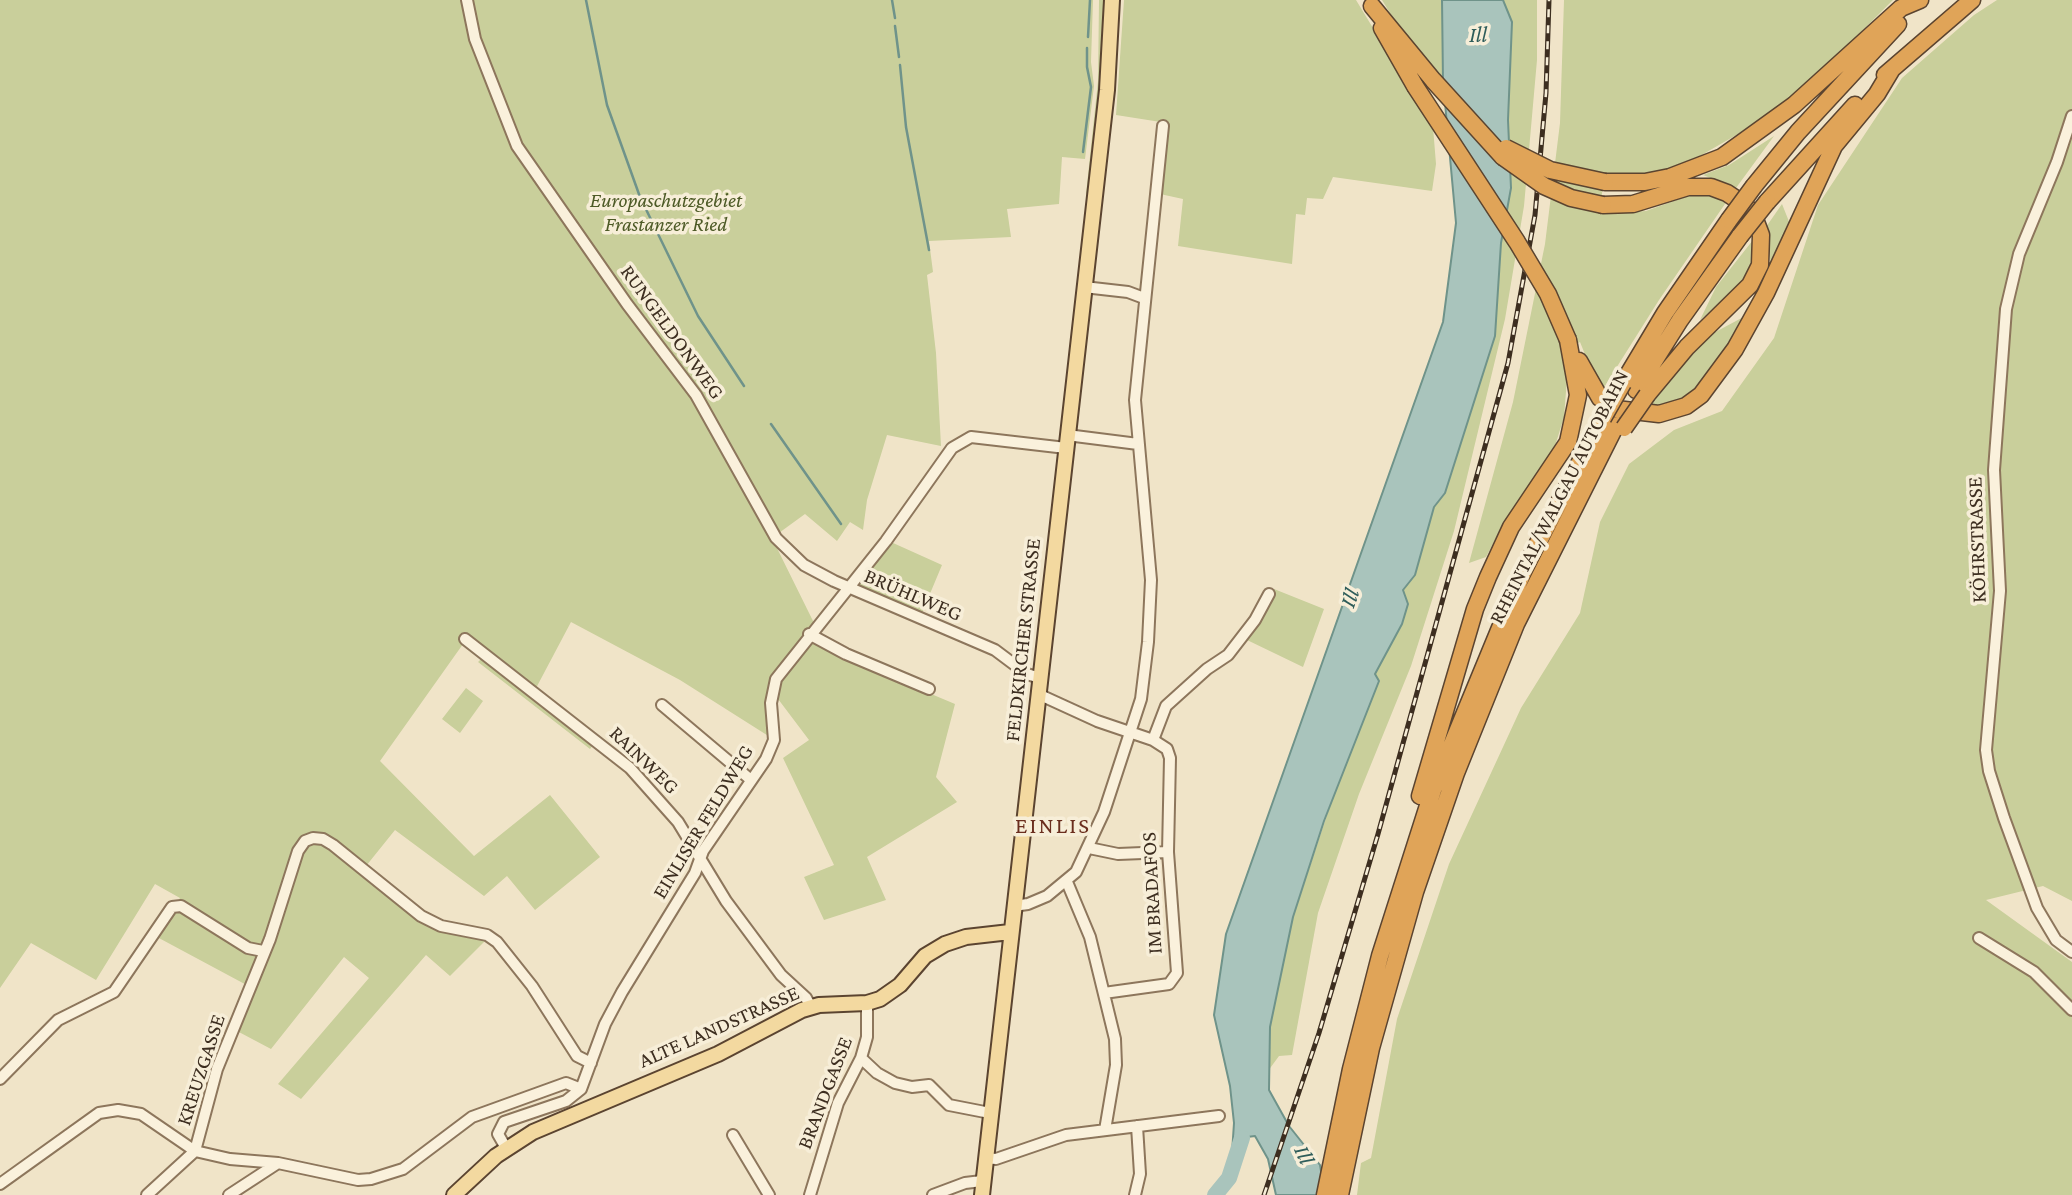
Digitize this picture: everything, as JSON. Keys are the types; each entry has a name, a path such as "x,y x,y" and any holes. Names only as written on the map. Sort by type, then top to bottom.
{"highway":[{"path":"1481,132 1550,170 1605,182 1645,182 1670,177 1722,157 1794,105 1901,8 1921,0"},
{"name":"RHEINTAL/WALGAU AUTOBAHN","path":"1635,389 1665,313 1729,220 1754,186 1850,73 1921,0"},
{"name":"RHEINTAL/WALGAU AUTOBAHN","path":"1325,1195 1351,1069 1408,863 1433,790 1524,570 1687,309 1767,202 1827,133 1892,69 1972,0"},
{"path":"1370,3 1415,86 1548,293 1590,385 1600,398 1616,409 1639,414 1659,414 1686,406 1701,395 1734,349 1766,293 1834,146 1877,94 1892,69"},
{"path":"1370,3 1503,157 1544,186 1571,198 1603,205 1640,202 1688,187 1711,187 1727,192 1745,205 1756,221 1761,235 1760,265 1750,285 1687,347 1635,389"},
{"path":"1408,863 1417,808 1475,609 1511,527 1568,442 1578,395 1568,340"},
{"name":"RHEINTAL/WALGAU AUTOBAHN","path":"1340,1195 1371,1048 1415,892 1436,830 1516,624 1614,424"}],"main road":[{"name":"FELDKIRCHER STRASSE","path":"982,1188 1107,90 1112,0"},
{"name":"ALTE LANDSTRASSE","path":"454,1195 506,1148 533,1132 718,1054 811,1007 867,1003 890,993 925,956 945,944 966,937 1010,932"}],"street":[{"name":"RUNGELDONWEG","path":"467,0 475,39 517,146 627,304 696,395 776,538"},
{"name":"KÖHRSTRASSE","path":"2072,116 2057,162 2019,254 2006,309 1994,470 2000,592 1986,750 2000,806 2037,908 2056,940 2072,952"},
{"path":"1013,906 1032,903 1067,882 1089,848 1132,732 1145,674 1151,580 1138,444 1136,380 1163,126"},
{"path":"1084,287 1128,292 1144,298"},
{"name":"EINLISER FELDWEG","path":"580,1089 607,1019 695,873 700,860 766,759 774,740 771,703 776,679 809,634 849,589 960,441 971,437 1066,442"},
{"path":"1066,442 1138,444"},
{"name":"BRÜHLWEG","path":"776,538 804,565 849,589 995,650 1027,674 1040,678"},
{"path":"1038,694 1097,721 1153,740 1166,706 1237,645 1269,594"},
{"path":"809,634 846,654 929,690"},
{"name":"RAINWEG","path":"465,639 630,768 678,822 697,850 700,860 765,953 811,1007"},
{"path":"662,705 751,780"},
{"name":"IM BRADAFOS","path":"1104,993 1170,984 1177,972 1168,852 1170,758 1167,749 1153,740"},
{"name":"KREUZGASSE","path":"195,1151 218,1069 304,841 323,839 421,916 441,926 488,935 497,942 532,986 577,1056 591,1063"},
{"path":"1089,848 1118,854 1168,852"},
{"path":"1067,882 1086,925 1115,1040 1116,1065 1105,1130"},
{"path":"0,1079 58,1020 114,992 172,907 181,906 248,948 263,951"},
{"path":"1979,938 2034,972 2072,1010"},
{"name":"BRANDGASSE","path":"810,1195 838,1103 861,1058 867,1037 867,1003"},
{"path":"861,1058 877,1073 895,1083 912,1087 929,1085 949,1105 990,1113"},
{"name":"KREUZGASSE","path":"0,1184 99,1113 118,1110 141,1114 195,1151 230,1159 278,1163 358,1180 371,1179 402,1169 472,1117 566,1083 580,1089"},
{"path":"506,1148 498,1134 504,1122 566,1101 580,1089"},
{"path":"985,1158 996,1158 1066,1135 1219,1116"},
{"path":"1135,1195 1140,1174 1137,1126"},
{"path":"733,1135 768,1195"},
{"path":"147,1195 195,1151"},
{"path":"229,1195 278,1163"},
{"path":"933,1195 965,1182 982,1188"}],"green space":[{"name":"Europaschutzgebiet Frastanzer Ried","path":"0,0 1093,0 1091,62 1094,86 1085,159 1062,157 1059,204 1007,209 1011,237 929,241 933,272 927,275 936,353 941,446 887,435 867,500 863,530 850,522 837,541 805,514 772,538 814,623 806,635 843,657 955,704 936,777 957,802 867,857 886,900 824,920 804,877 834,865 783,758 809,740 769,687 770,737 680,680 571,622 535,690 468,637 380,761 474,856 550,795 600,857 535,910 507,876 484,896 395,830 362,871 436,929 488,938 450,976 426,955 301,1099 278,1084 369,978 344,957 271,1049 237,1031 254,989 157,937 180,898 155,884 96,980 31,943 0,988"},
{"path":"1099,0 1105,0 1103,52 1090,191 1086,194 1098,81"},
{"path":"1124,0 1356,0 1433,127 1436,164 1432,191 1333,177 1323,199 1307,198 1305,215 1296,214 1292,264 1178,246 1183,199 1160,194 1167,123 1116,115"},
{"path":"1382,0 1442,0 1443,81 1393,18"},
{"path":"1503,0 1537,0 1537,60 1524,206 1505,319 1454,531 1411,666 1359,794 1318,913 1292,1055 1279,1056 1268,1071 1270,1027 1293,917 1374,674 1402,624 1403,590 1415,575 1434,507 1445,493 1495,336 1501,243 1511,188 1508,120 1512,23"},
{"path":"1564,0 1893,0 1805,88 1738,134 1686,164 1649,175 1603,174 1601,214 1646,211 1688,196 1711,194 1727,201 1659,300 1603,389 1595,379 1580,342 1563,351 1568,366 1564,417 1555,446 1507,517 1486,557 1469,563 1513,402 1545,244 1560,123"},
{"path":"1997,0 2072,0 2072,901 2043,886 1986,900 2072,962 2072,1195 1357,1195 1361,1163 1371,1158 1397,1019 1449,864 1521,708 1580,613 1600,522 1629,464 1674,430 1722,411 1774,338 1818,205 1902,78 1974,15"},
{"path":"1774,136 1736,188 1703,175 1729,165"},
{"path":"1782,204 1790,224 1771,266 1766,227"},
{"path":"1753,240 1757,258 1740,286 1700,320 1716,287"},
{"path":"1749,314 1707,380 1676,405 1645,409 1670,376 1708,336"},
{"path":"882,538 942,565 919,620 842,591"},
{"path":"1274,589 1324,609 1303,667 1247,640"},
{"path":"481,659 593,745 590,749 478,662"},
{"path":"466,688 483,701 460,733 442,719"}],"water":[{"name":"Ill","path":"1442,0 1503,0 1512,22 1508,120 1511,188 1501,243 1495,336 1445,493 1434,507 1415,575 1403,590 1408,604 1402,624 1375,674 1379,681 1324,821 1293,917 1270,1027 1269,1090 1289,1126 1320,1165 1325,1195 1276,1195 1268,1159 1255,1136 1247,1137 1241,1154 1235,1156 1232,1153 1234,1123 1230,1086 1214,1015 1226,934 1443,322 1456,223 1443,81"}],"waterway":[{"path":"586,0 607,105 640,197 698,316 744,386"},
{"path":"892,0 895,18"},
{"path":"1088,37 1090,0"},
{"path":"895,26 899,57"},
{"path":"1083,152 1091,87 1087,48"},
{"path":"900,65 906,127 929,250"},
{"path":"771,424 841,524"},
{"path":"1215,1195 1229,1178 1242,1138"}],"railway":[{"path":"1264,1195 1319,1033 1378,834 1508,363 1535,215 1546,93 1549,0"}],"district":[{"name":"EINLIS","path":"1053,826"}]}
